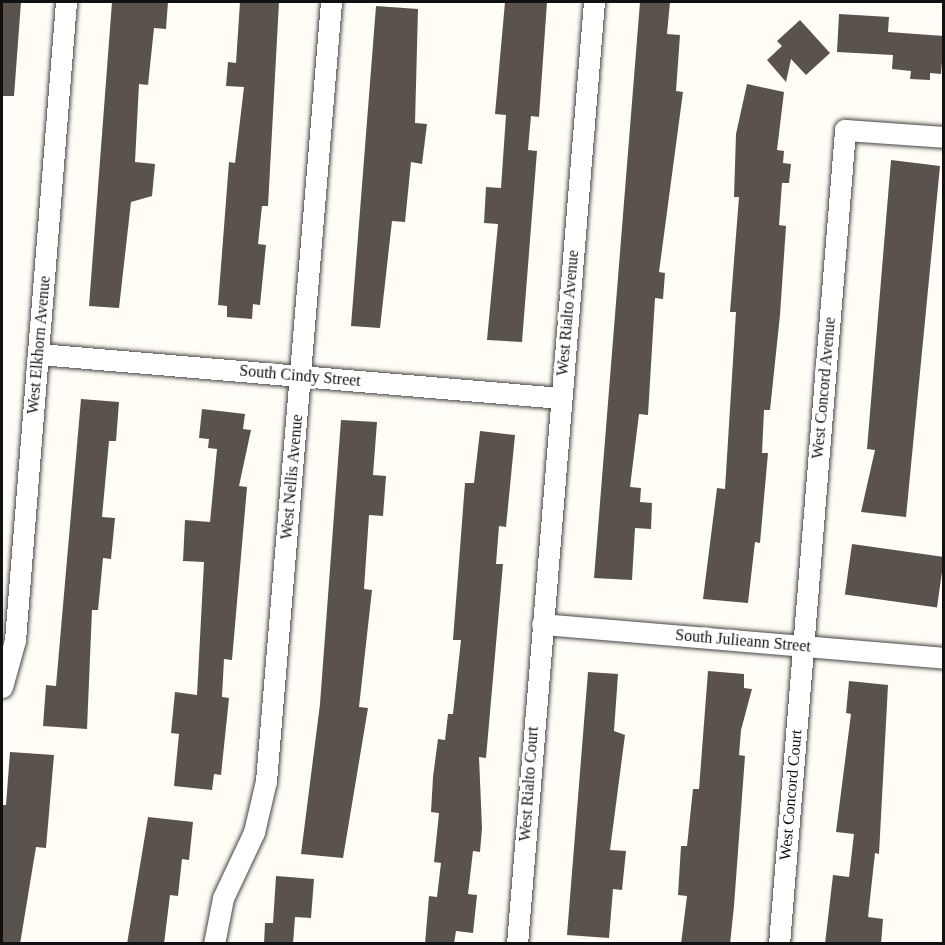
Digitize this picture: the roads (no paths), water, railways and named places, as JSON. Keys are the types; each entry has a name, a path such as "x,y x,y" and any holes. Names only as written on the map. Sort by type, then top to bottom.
{"street":[{"name":"West Elkhorn Avenue","path":"2,687 15,640 66,2"},
{"name":"West Nellis Avenue","path":"214,944 223,898 254,832 266,781 331,2"},
{"name":"West Rialto Avenue","path":"542,624 594,2"},
{"name":"West Concord Avenue","path":"804,646 845,130 944,137"},
{"name":"South Cindy Street","path":"39,354 561,398"},
{"name":"South Julieann Street","path":"542,624 944,658"},
{"name":"West Rialto Court","path":"517,944 542,624"},
{"name":"West Concord Court","path":"779,944 804,646"}]}
